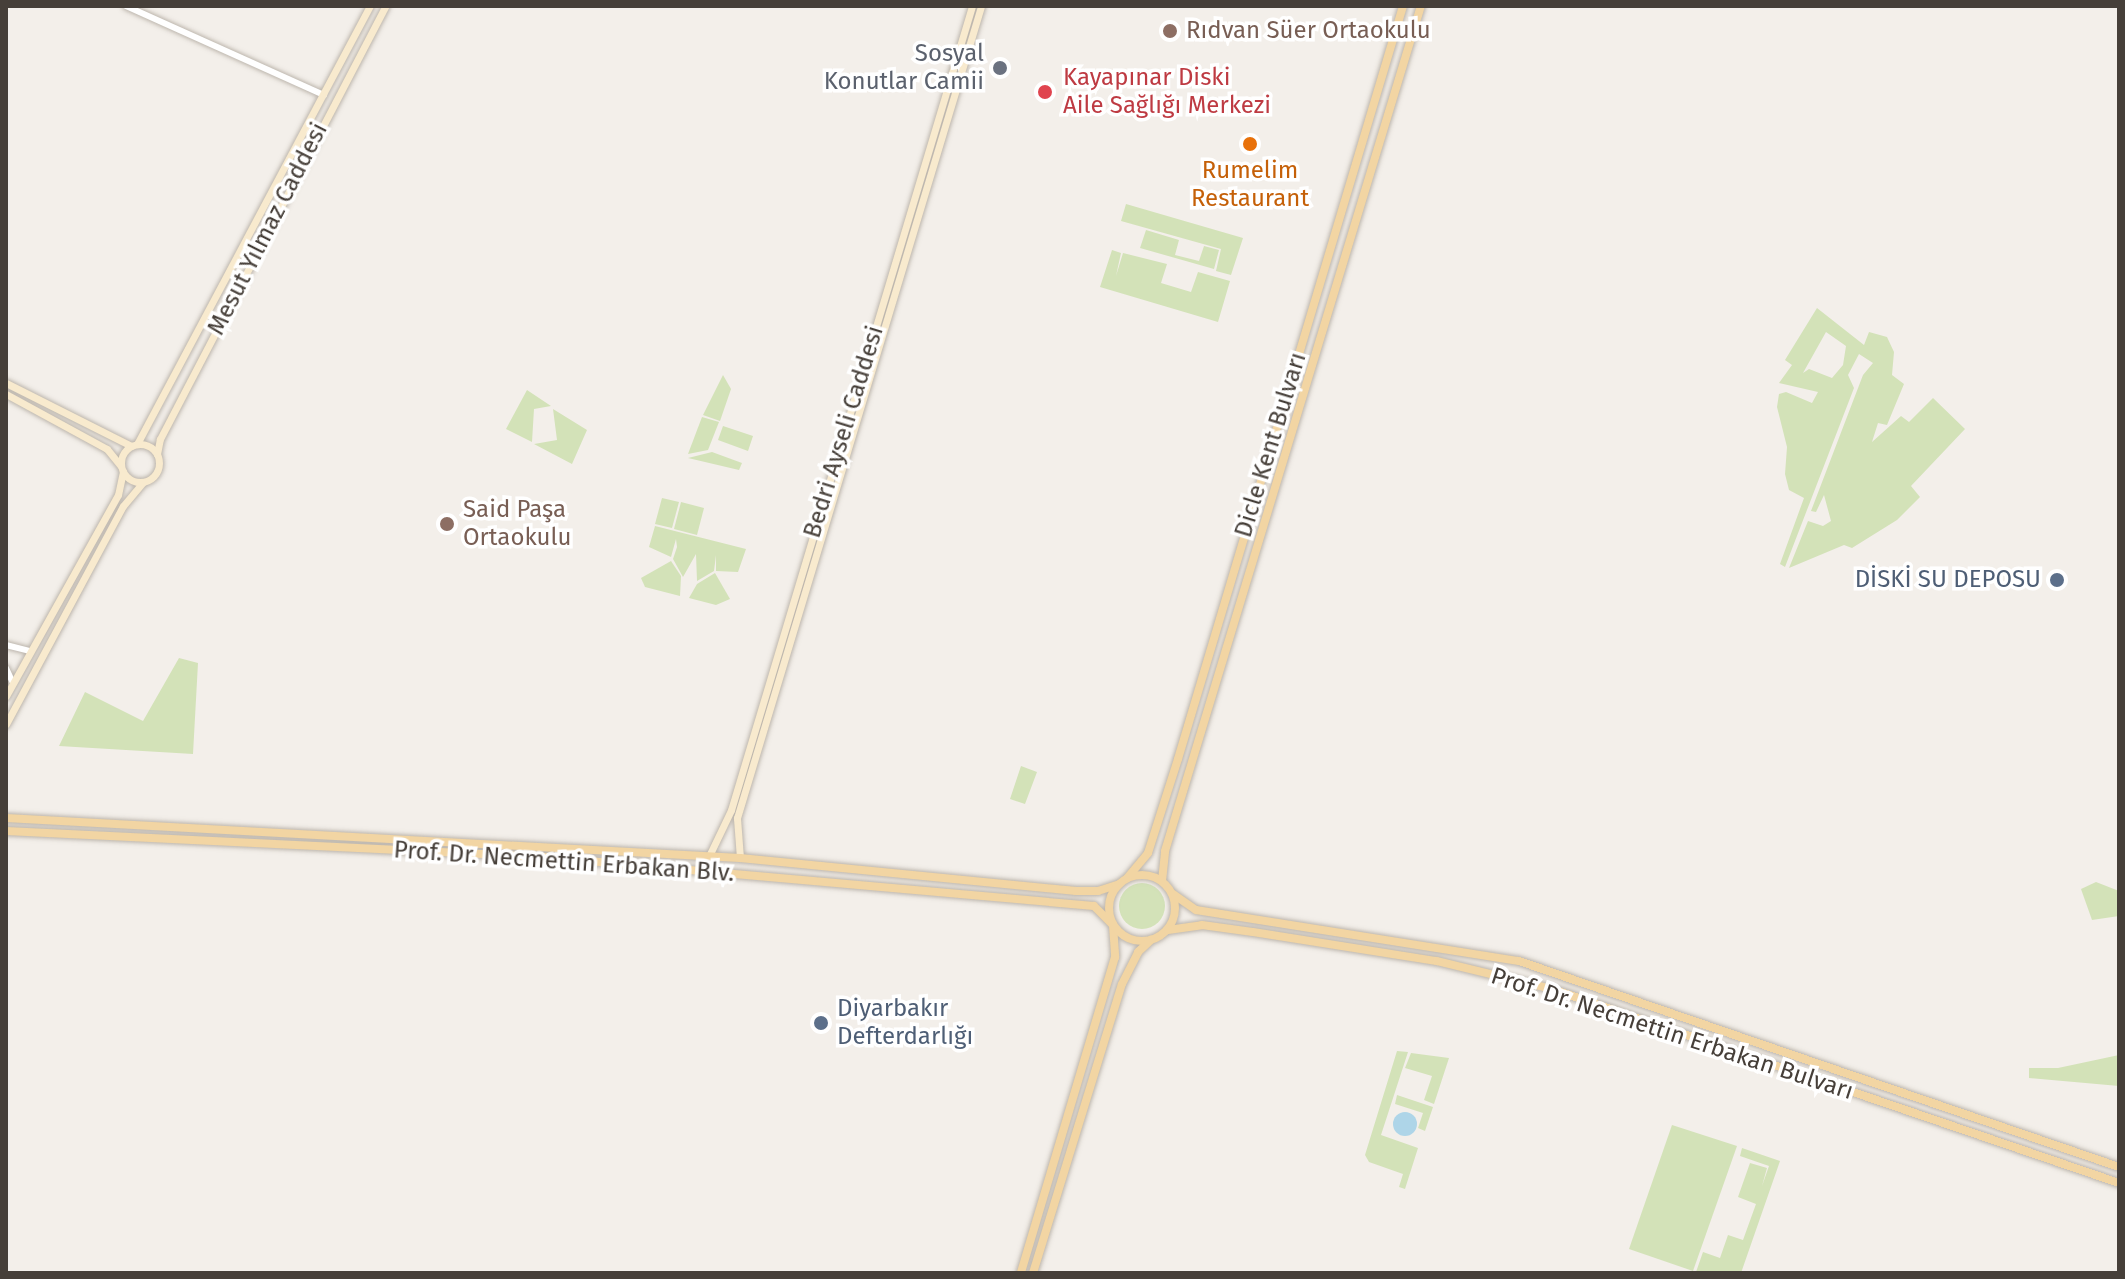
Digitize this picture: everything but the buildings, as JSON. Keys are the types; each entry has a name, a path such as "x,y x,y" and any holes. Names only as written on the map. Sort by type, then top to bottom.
{"main road":[{"name":"Mesut Yılmaz Caddesi","path":"122,469 370,6"},
{"name":"Mesut Yılmaz Caddesi","path":"143,482 157,472 160,439 385,6"},
{"name":"Bedri Ayseli Caddesi","path":"709,856 731,810 972,6"},
{"name":"Bedri Ayseli Caddesi","path":"740,858 737,818 981,6"},
{"name":"Dicle Kent Bulvarı","path":"1128,877 1148,853 1178,759 1403,6"},
{"name":"Dicle Kent Bulvarı","path":"1162,881 1165,851 1421,6"},
{"path":"6,383 157,454"},
{"path":"6,394 96,442 122,469 143,482 123,506 6,724"},
{"path":"6,696 118,495 122,469"},
{"name":"Prof. Dr. Necmettin Erbakan Blv.","path":"6,818 740,858 1033,888 1098,891 1119,884"},
{"name":"Prof. Dr. Necmettin Erbakan Blv.","path":"6,831 685,868 1083,903 1103,912 1113,925"},
{"path":"1021,1273 1115,957 1109,903 1119,884 1128,877 1146,874 1162,881 1173,894 1175,913 1168,930 1138,952 1122,984 1033,1273"},
{"name":"Prof. Dr. Necmettin Erbakan Bulvarı","path":"1173,894 1196,910 1519,961 2119,1167"},
{"path":"1113,925 1130,939 1151,940"},
{"name":"Prof. Dr. Necmettin Erbakan Bulvarı","path":"1168,930 1202,925 1370,950 1552,989 2119,1183"}],"street":[{"path":"126,6 324,95"},
{"path":"6,645 30,651"},
{"path":"6,668 13,683"}],"green space":[{"path":"1126,204 1243,238 1231,275 1216,271 1221,249 1121,221"},
{"path":"1146,230 1179,240 1175,255 1199,261 1204,246 1219,250 1214,269 1140,248"},
{"path":"1112,250 1121,253 1116,276 1123,253 1167,264 1161,283 1191,292 1198,272 1230,281 1218,322 1100,287"},
{"path":"1817,308 1864,345 1869,332 1887,337 1894,352 1892,375 1904,384 1887,425 1878,423 1872,442 1901,416 1909,422 1933,398 1965,429 1911,486 1920,497 1897,520 1852,548 1844,545 1789,568 1808,521 1823,526 1831,521 1824,495 1816,512 1811,511 1863,375 1873,363 1859,354 1848,375 1854,388 1785,567 1780,564 1804,498 1789,490 1785,474 1787,447 1777,407 1779,394 1786,392 1812,403 1818,392 1779,383 1792,365 1785,360","holes":["1826,332 1846,346 1843,365 1832,378 1809,369 1803,373"]},
{"path":"723,375 731,389 720,421 703,415"},
{"path":"527,390 551,406 534,409 532,442 506,429"},
{"path":"553,409 587,430 572,464 534,444 557,440"},
{"path":"702,417 719,422 708,450 688,454"},
{"path":"723,426 753,436 748,451 718,440"},
{"path":"712,452 742,463 739,470 688,458"},
{"path":"662,498 679,502 672,528 655,524"},
{"path":"681,502 704,508 697,535 674,529"},
{"path":"655,526 746,549 738,572 716,571 716,555 714,571 697,581 696,554 683,577 673,559 676,539 671,557 649,547"},
{"path":"671,561 681,576 680,596 645,587 641,578"},
{"path":"715,573 730,599 716,605 689,598 697,584"},
{"path":"179,658 198,663 193,754 59,746 85,692 143,721"},
{"path":"1021,766 1037,772 1025,804 1010,799"},
{"path":"2096,882 2119,891 2119,916 2092,920 2081,889"},
{"path":"1142,883 1159,889 1165,906 1159,923 1142,929 1125,923 1119,906 1125,889"},
{"path":"1397,1051 1408,1052 1381,1135 1418,1148 1405,1189 1399,1187 1403,1174 1369,1162 1365,1155"},
{"path":"1411,1053 1449,1058 1434,1104 1424,1100 1432,1076 1405,1068"},
{"path":"2119,1055 2119,1086 2029,1078 2029,1068 2058,1068"},
{"path":"1397,1095 1433,1107 1425,1131 1418,1128 1423,1113 1395,1104"},
{"path":"1672,1125 1737,1146 1693,1271 1629,1249"},
{"path":"1742,1148 1780,1161 1741,1273 1696,1272 1703,1252 1720,1258 1728,1235 1743,1240 1756,1204 1738,1197 1750,1163 1767,1168 1762,1186 1769,1166 1740,1156"}],"water":[{"path":"1405,1112 1413,1116 1417,1124 1413,1132 1405,1136 1397,1132 1393,1124 1397,1116"}],"place":[{"name":"Rıdvan Süer Ortaokulu","path":"1170,31"},
{"name":"Sosyal Konutlar Camii","path":"1000,68"},
{"name":"Kayapınar Diski Aile Sağlığı Merkezi","path":"1045,92"},
{"name":"Rumelim Restaurant","path":"1250,144"},
{"name":"Said Paşa Ortaokulu","path":"447,524"},
{"name":"DİSKİ SU DEPOSU","path":"2057,580"},
{"name":"Diyarbakır Defterdarlığı","path":"821,1023"}]}
